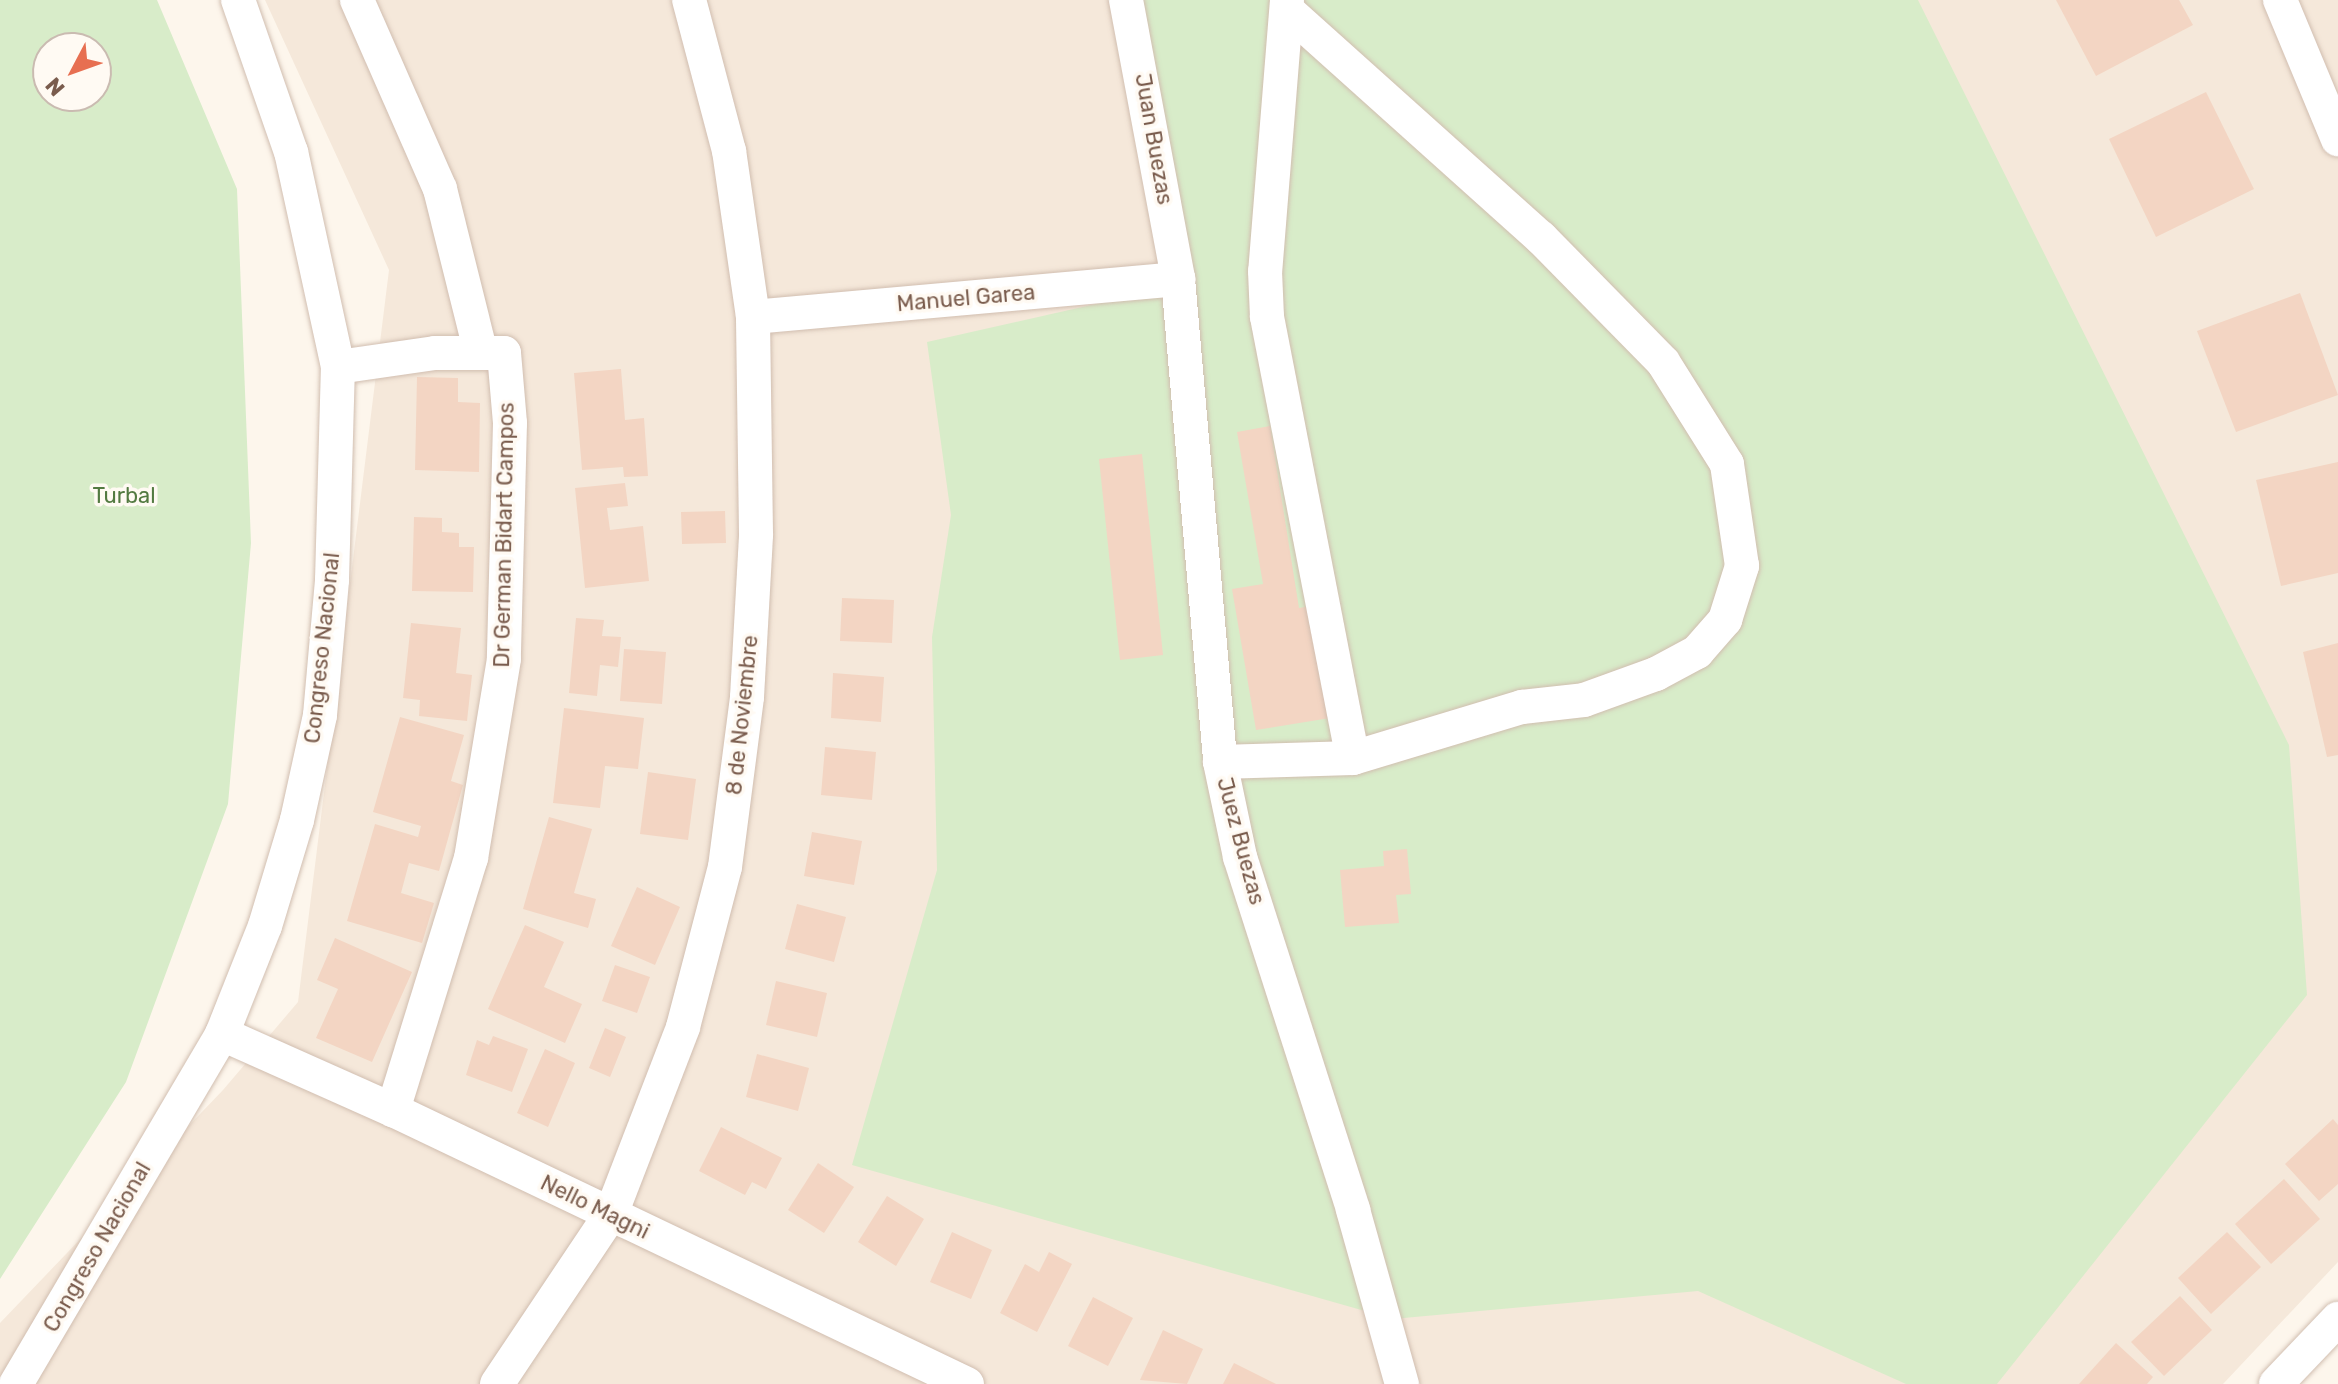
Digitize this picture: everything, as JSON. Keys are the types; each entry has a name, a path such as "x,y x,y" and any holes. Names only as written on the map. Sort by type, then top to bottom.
{"street":[{"name":"Congreso Nacional","path":"16,1384 222,1034 265,926 297,820 320,715 332,580 338,367 291,152 238,0"},
{"path":"338,367 480,350 440,189 357,0"},
{"name":"8 de Noviembre","path":"497,1384 611,1214 683,1027 725,867 747,697 756,534 753,317 729,151 689,0"},
{"name":"Juan Buezas","path":"1126,0 1178,279"},
{"path":"2280,0 2338,139"},
{"path":"1288,6 1265,271 1267,317 1353,758"},
{"path":"1220,762 1353,758 1522,707 1584,700 1656,674 1697,652 1725,620 1742,566 1727,464 1663,362 1541,238 1288,6"},
{"name":"Manuel Garea","path":"753,317 1178,279"},
{"name":"Juez Buezas","path":"1178,279 1220,762 1240,857 1353,1210 1402,1384"},
{"name":"Dr German Bidart Campos","path":"393,1110 471,858 504,659 510,423 504,353 480,350"},
{"name":"Nello Magni","path":"222,1034 393,1110 967,1384"},
{"path":"2276,1384 2338,1319"}],"shaded area":[{"path":"265,0 2338,0 2338,1262 2223,1384 0,1384 0,1323 223,1090 298,1002 389,270"}],"green space":[{"name":"Turbal","path":"0,0 157,0 237,189 251,543 228,804 126,1082 0,1279"},
{"path":"1130,0 1918,0 2289,745 2307,995 1997,1384 1906,1384 1698,1291 1393,1319 852,1165 937,870 932,637 951,515 927,342 1184,284"}],"building":[{"path":"2056,0 2179,0 2193,25 2096,76"},
{"path":"2206,92 2254,189 2156,237 2109,139"},
{"path":"2300,293 2338,395 2236,432 2197,331"},
{"path":"621,369 625,420 644,418 648,476 624,477 623,467 582,470 574,373"},
{"path":"417,377 458,378 458,402 480,403 479,472 415,470"},
{"path":"1270,426 1299,608 1311,606 1330,718 1256,730 1232,589 1263,584 1237,432"},
{"path":"1142,454 1163,655 1120,660 1099,459"},
{"path":"2338,462 2338,573 2281,586 2256,480"},
{"path":"625,483 628,506 607,508 610,530 643,526 649,581 585,588 575,488"},
{"path":"725,511 726,543 682,544 681,512"},
{"path":"414,517 442,518 442,532 459,533 459,547 474,547 473,592 412,591"},
{"path":"842,598 894,600 892,643 840,641"},
{"path":"576,618 604,620 602,636 621,637 618,667 600,665 597,696 569,693"},
{"path":"411,623 461,628 456,673 472,675 467,721 419,716 420,700 403,698"},
{"path":"2338,643 2338,755 2327,757 2303,652"},
{"path":"624,649 666,652 662,704 620,701"},
{"path":"833,673 884,677 881,722 831,718"},
{"path":"564,708 644,718 638,769 605,766 600,808 553,803"},
{"path":"400,717 464,735 451,781 463,785 439,871 409,863 401,893 434,903 422,943 347,921 375,824 418,837 421,826 373,812"},
{"path":"825,747 876,752 872,800 821,795"},
{"path":"648,772 696,779 688,840 640,834"},
{"path":"549,817 592,829 574,893 596,899 588,928 523,909"},
{"path":"812,832 862,841 854,885 804,876"},
{"path":"1407,849 1411,894 1396,895 1399,923 1345,927 1340,870 1384,866 1383,851"},
{"path":"637,887 680,907 655,965 611,946"},
{"path":"797,904 846,917 834,962 785,949"},
{"path":"525,925 564,942 544,987 582,1004 565,1043 488,1009"},
{"path":"335,938 412,972 372,1062 316,1038 338,989 317,980"},
{"path":"615,965 650,977 637,1013 602,1001"},
{"path":"776,981 827,993 817,1037 766,1025"},
{"path":"605,1028 626,1037 610,1077 589,1068"},
{"path":"493,1036 528,1049 512,1092 466,1075 477,1040 489,1045"},
{"path":"545,1049 575,1063 548,1127 517,1113"},
{"path":"757,1054 809,1068 798,1111 746,1097"},
{"path":"2333,1119 2338,1125 2338,1184 2319,1201 2285,1164"},
{"path":"721,1127 782,1158 766,1189 752,1182 745,1195 699,1171"},
{"path":"818,1163 854,1187 824,1233 788,1210"},
{"path":"2284,1179 2320,1219 2271,1264 2235,1224"},
{"path":"887,1196 924,1219 896,1266 858,1242"},
{"path":"952,1232 992,1250 971,1299 930,1282"},
{"path":"2227,1232 2261,1267 2211,1314 2178,1278"},
{"path":"1049,1252 1072,1264 1037,1332 1000,1313 1025,1264 1039,1272"},
{"path":"2180,1296 2212,1330 2164,1376 2131,1342"},
{"path":"1093,1297 1133,1318 1108,1366 1068,1346"},
{"path":"1163,1330 1203,1349 1187,1384 1140,1380"},
{"path":"2116,1343 2153,1377 2147,1384 2079,1384"},
{"path":"1234,1363 1276,1384 1223,1384"}]}
